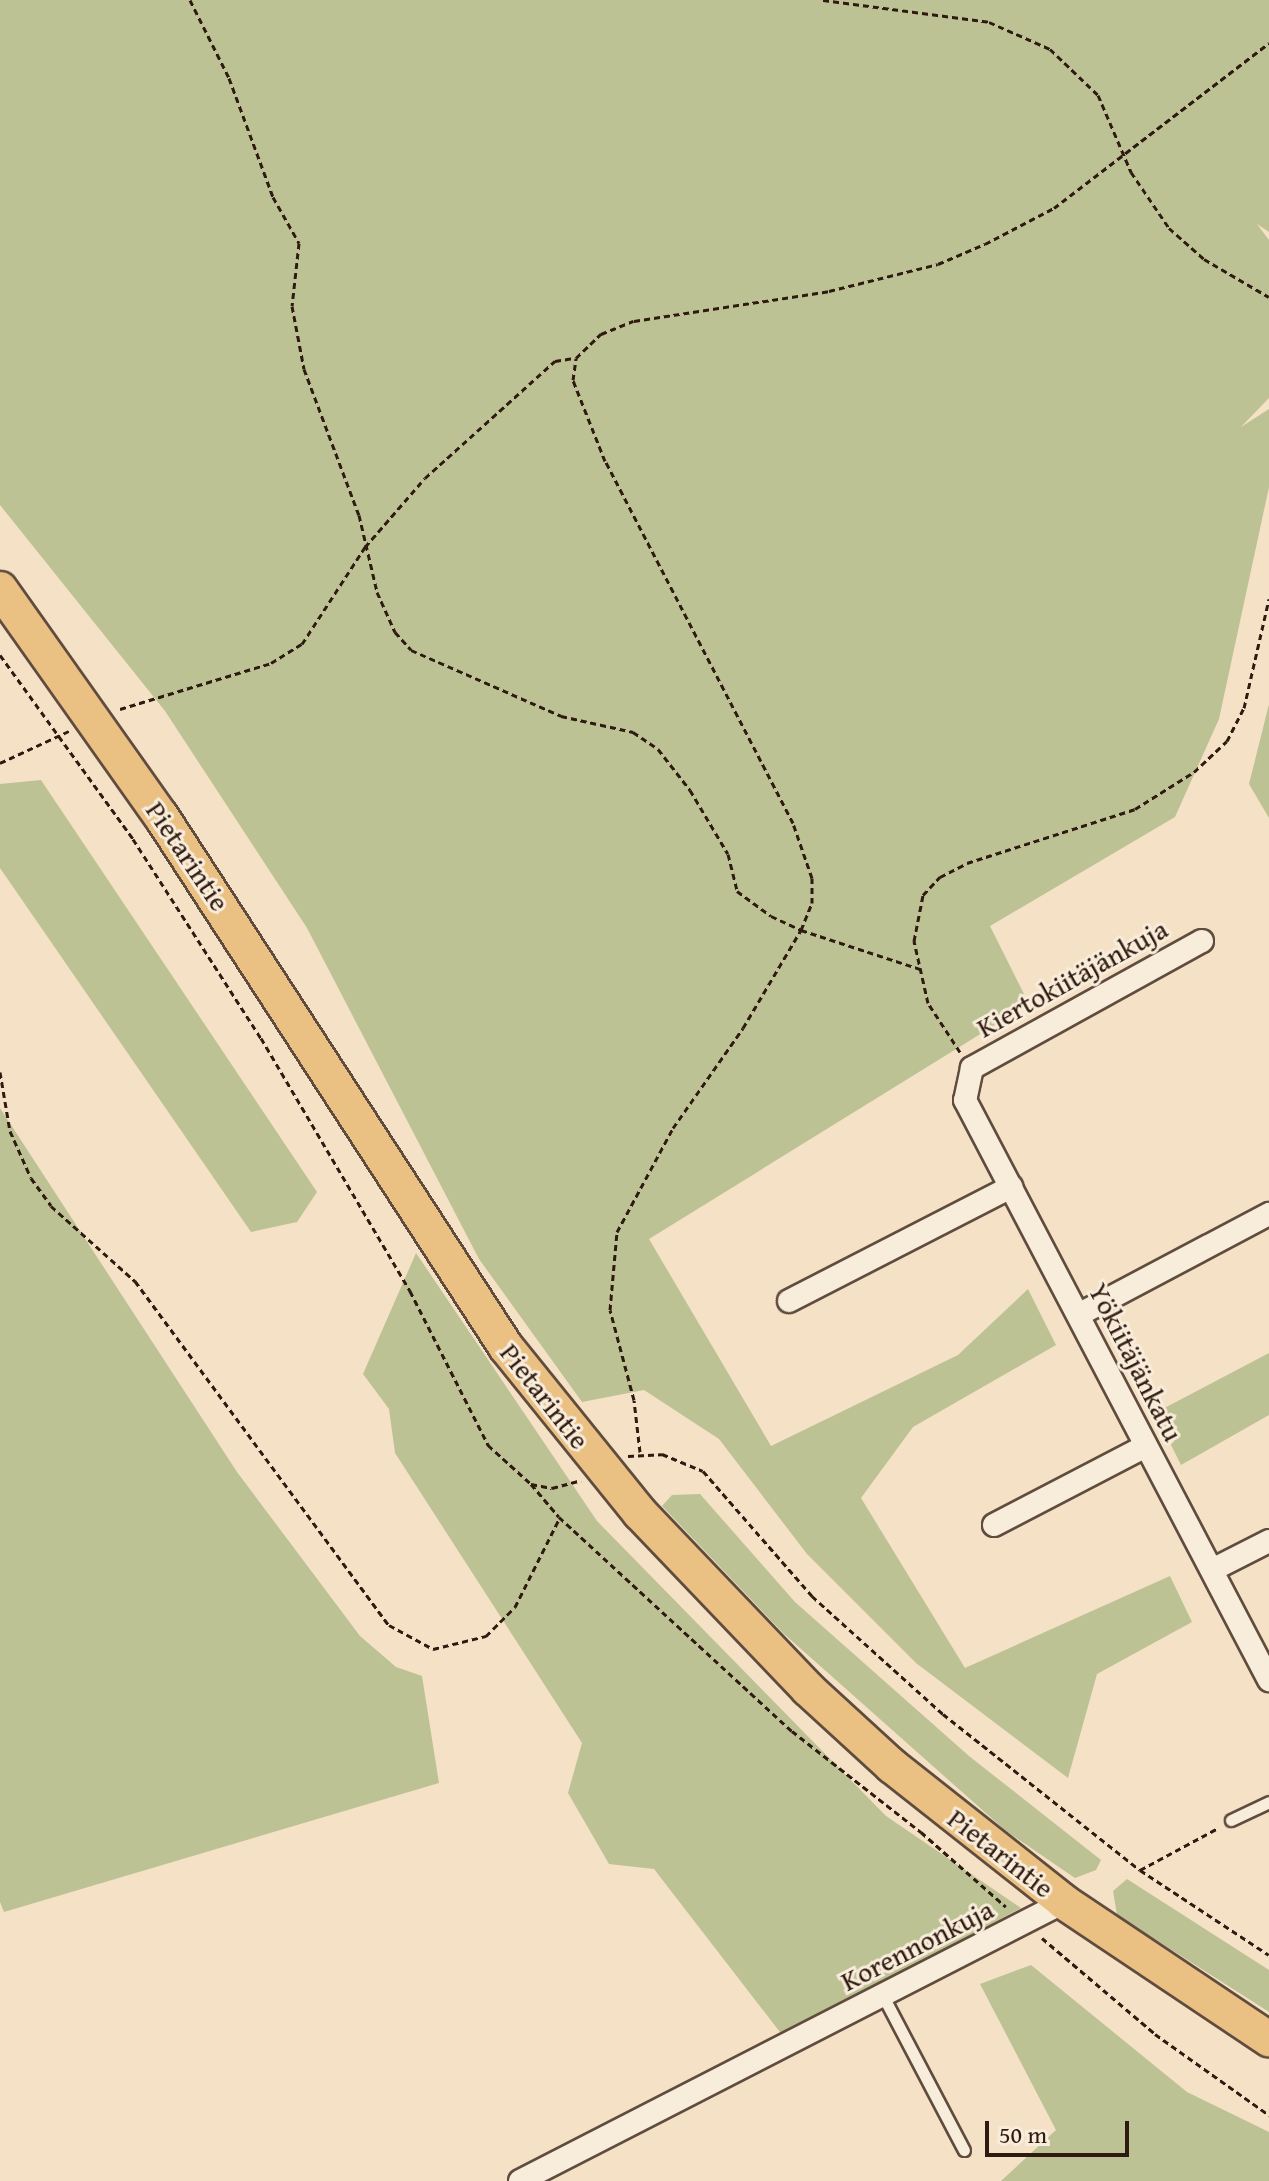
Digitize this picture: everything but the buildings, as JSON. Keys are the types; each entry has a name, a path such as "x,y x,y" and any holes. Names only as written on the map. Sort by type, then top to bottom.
{"main road":[{"name":"Pietarintie","path":"0,589 93,717 291,1012 461,1281 596,1462 808,1689 892,1766 1064,1902 1269,2039"}],"street":[{"name":"Kiertokiitäjänkuja","path":"972,1068 1202,941"},
{"name":"Yökiitäjänkatu","path":"972,1068 965,1100 1080,1314 1144,1447 1269,1680"},
{"path":"789,1301 1011,1187"},
{"path":"1080,1314 1269,1214"},
{"path":"994,1525 1144,1447"},
{"path":"1212,1570 1269,1541"},
{"name":"Korennonkuja","path":"520,2181 1064,1902"}],"lane":[{"path":"1231,1820 1269,1802"},
{"path":"883,1996 964,2150"}],"path":[{"path":"190,0 229,78 273,197 299,243 292,306 298,342 359,515 377,592 395,632 411,650 561,716 633,732 658,749 690,790 728,854 737,891 771,916 801,930 920,969"},
{"path":"823,0 871,9 989,22 1050,49 1098,95 1123,153 1169,228 1204,259 1269,297"},
{"path":"871,0 871,9"},
{"path":"0,763 61,736 93,717 271,663 302,644 365,547 425,478 555,361 576,358 601,334 634,321 708,306 769,303 938,264 1054,208 1269,43"},
{"path":"576,358 573,380 605,461 803,845 812,903 801,930 728,1051 673,1128 617,1232 610,1310 634,1400 640,1452"},
{"path":"972,1068 933,1013 920,969 914,918 923,895 940,877 1135,809 1184,780 1227,741 1244,708 1269,599"},
{"path":"0,655 61,736 195,931 327,1145 410,1291 488,1445 531,1484 559,1517 792,1731 921,1832 1155,2034 1269,2115"},
{"path":"0,1072 10,1131 31,1178 51,1206 135,1281 389,1625 433,1649 465,1644 500,1627 539,1565 559,1517"},
{"path":"617,1460 640,1452 682,1460 703,1471 812,1596 955,1723 1140,1870 1269,1955"},
{"path":"531,1484 552,1488 581,1480"},
{"path":"1140,1870 1231,1820"}],"green space":[{"path":"0,0 1269,0 1269,232 1257,224 1269,240 1269,398 1241,427 1269,409 1269,487 1219,719 1175,817 990,926 1029,1004 649,1239 771,1446 958,1355 1028,1289 1056,1345 913,1427 861,1498 965,1668 1170,1576 1192,1622 1097,1674 1068,1778 916,1663 807,1554 719,1439 644,1390 582,1402 479,1259 307,928 165,711 0,505"},
{"path":"1269,704 1269,818 1249,784"},
{"path":"41,780 317,1192 297,1222 251,1232 0,868 0,784"},
{"path":"0,1108 237,1472 360,1636 396,1667 422,1676 439,1783 4,1912 0,1902"},
{"path":"416,1253 597,1521 886,1816 1021,1908 783,2036 654,1869 609,1864 568,1793 582,1743 395,1453 389,1409 363,1374"},
{"path":"1269,1353 1269,1415 1181,1465 1155,1413"},
{"path":"700,1494 795,1602 969,1756 1101,1860 1096,1870 1075,1878 1006,1831 783,1633 662,1506 672,1495"},
{"path":"1127,1879 1269,1970 1269,2012 1117,1915 1113,1891"},
{"path":"1031,1965 1187,2092 1269,2132 1269,2181 1001,2181 1056,2130 980,1984"}]}
